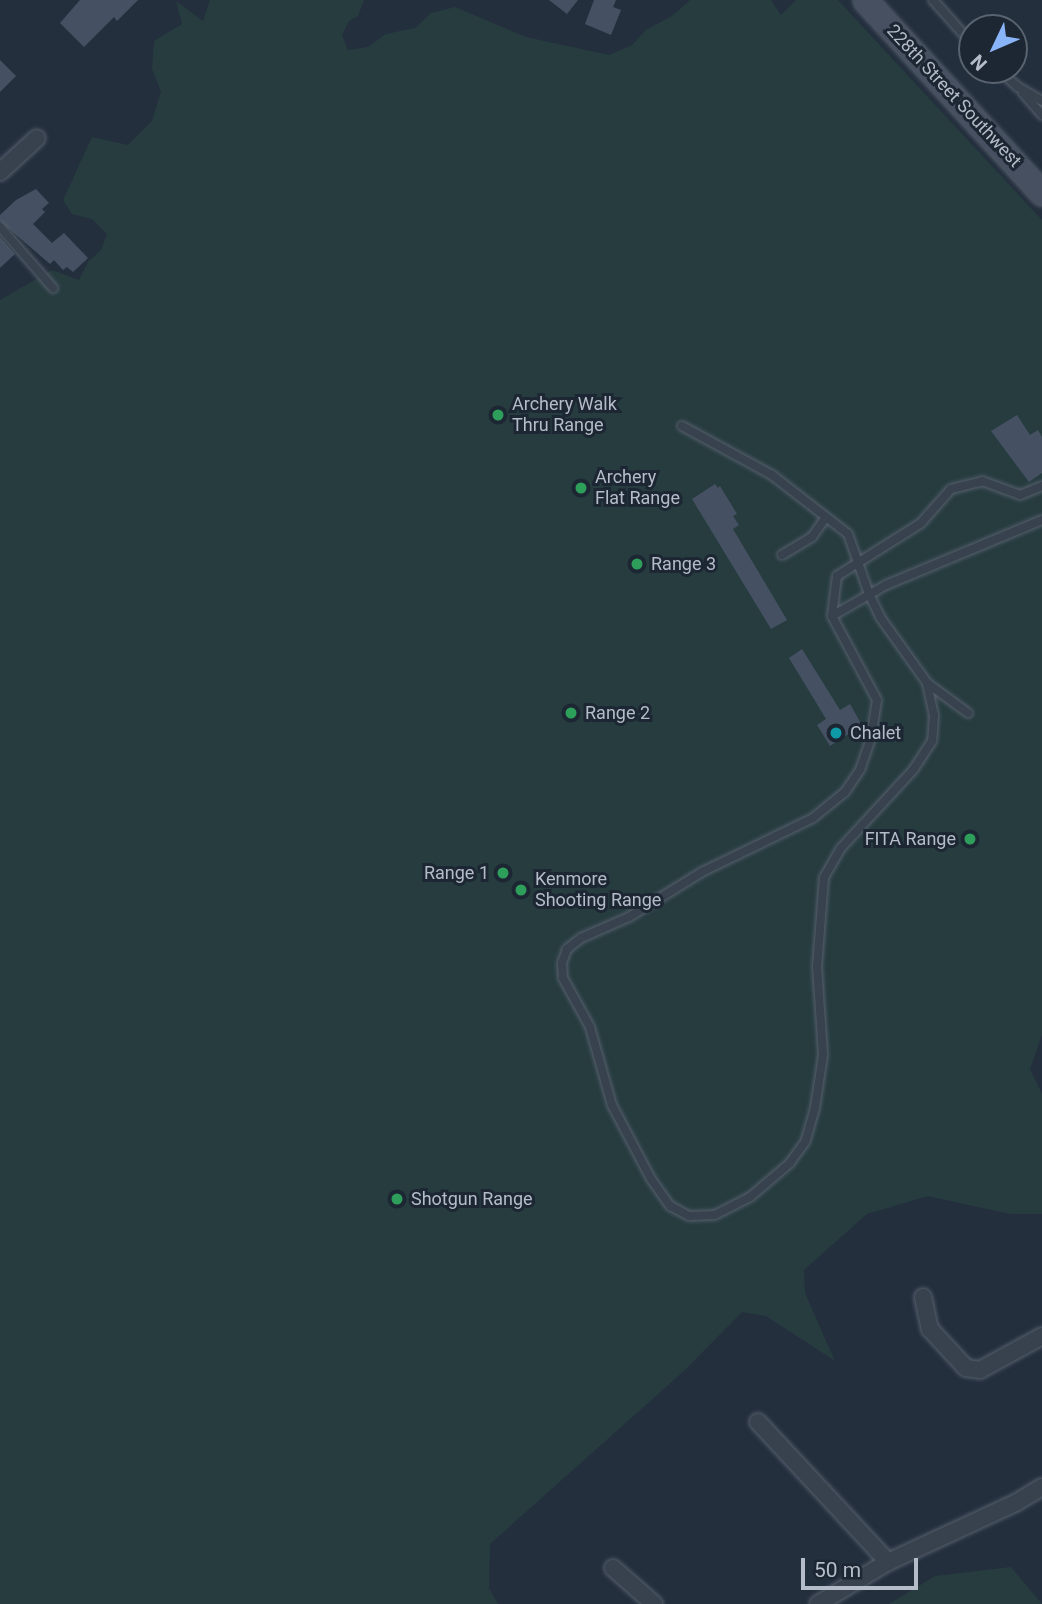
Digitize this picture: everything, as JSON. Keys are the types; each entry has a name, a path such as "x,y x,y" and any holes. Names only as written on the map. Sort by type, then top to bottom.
{"main road":[{"name":"228th Street Southwest","path":"865,0 1042,192"}],"street":[{"path":"0,172 37,138"},
{"path":"923,1297 929,1329 966,1368 980,1370 1042,1336"},
{"path":"758,1422 888,1562"},
{"path":"818,1604 888,1562 1017,1502 1042,1487"},
{"path":"612,1568 654,1604"}],"lane":[{"path":"933,0 958,28"},
{"path":"1015,84 1042,115"},
{"path":"1018,87 1042,101"},
{"path":"0,227 53,288"},
{"path":"682,426 772,475 848,534 880,617 927,682 968,713"},
{"path":"927,682 934,715 932,741 914,769 841,848 824,877 817,966 823,1055 815,1108 805,1142 790,1163 751,1197 715,1215 689,1216 670,1206 651,1179 612,1105 590,1027 564,978 562,963 567,949 581,939 629,917 702,873 813,818 845,792 860,770 871,738 877,700 832,617 836,576 921,523 951,489 982,481 1020,495 1042,486"},
{"path":"782,555 812,537 826,517"},
{"path":"832,617 869,594 1042,520"}],"green space":[{"name":"Kenmore Shooting Range","path":"210,0 364,0 358,16 349,21 342,35 348,50 368,47 386,34 415,28 431,13 455,7 526,37 609,55 632,45 646,30 672,16 690,0 771,0 781,15 796,0 838,0 1042,220 1042,1035 1030,1069 1042,1094 1042,1214 1010,1214 928,1196 867,1214 804,1270 805,1293 835,1361 766,1316 742,1312 685,1370 490,1544 489,1588 498,1604 0,1604 0,300 52,270 79,280 88,262 101,250 107,234 92,219 72,214 63,200 92,137 128,145 152,121 161,91 152,69 154,41 182,24 176,1 203,21"},
{"path":"1011,1567 1042,1604 889,1604 935,1576"}],"building":[{"path":"80,0 138,0 117,21 114,17 84,47 60,23"},
{"path":"549,0 578,0 567,14"},
{"path":"594,0 616,0 613,7 621,10 611,35 585,24"},
{"path":"0,60 16,76 0,92"},
{"path":"36,189 49,203 42,209 45,212 33,224 52,243 64,233 88,258 73,272 67,267 63,270 54,260 50,264 0,221 0,215 16,200"},
{"path":"0,237 15,254 0,268"},
{"path":"1017,415 1030,435 1038,430 1042,437 1042,473 1029,482 991,431"},
{"path":"715,484 718,488 720,486 737,514 733,516 739,525 733,529 787,620 771,629 692,499"},
{"path":"802,649 840,710 850,704 862,725 830,746 817,725 826,719 789,658"}],"place":[{"name":"Archery Walk Thru Range","path":"498,415"},
{"name":"Archery Flat Range","path":"581,488"},
{"name":"Range 3","path":"637,564"},
{"name":"Range 2","path":"571,713"},
{"name":"Chalet","path":"836,733"},
{"name":"FITA Range","path":"970,839"},
{"name":"Range 1","path":"503,873"},
{"name":"Kenmore Shooting Range","path":"521,890"},
{"name":"Shotgun Range","path":"397,1199"}]}
